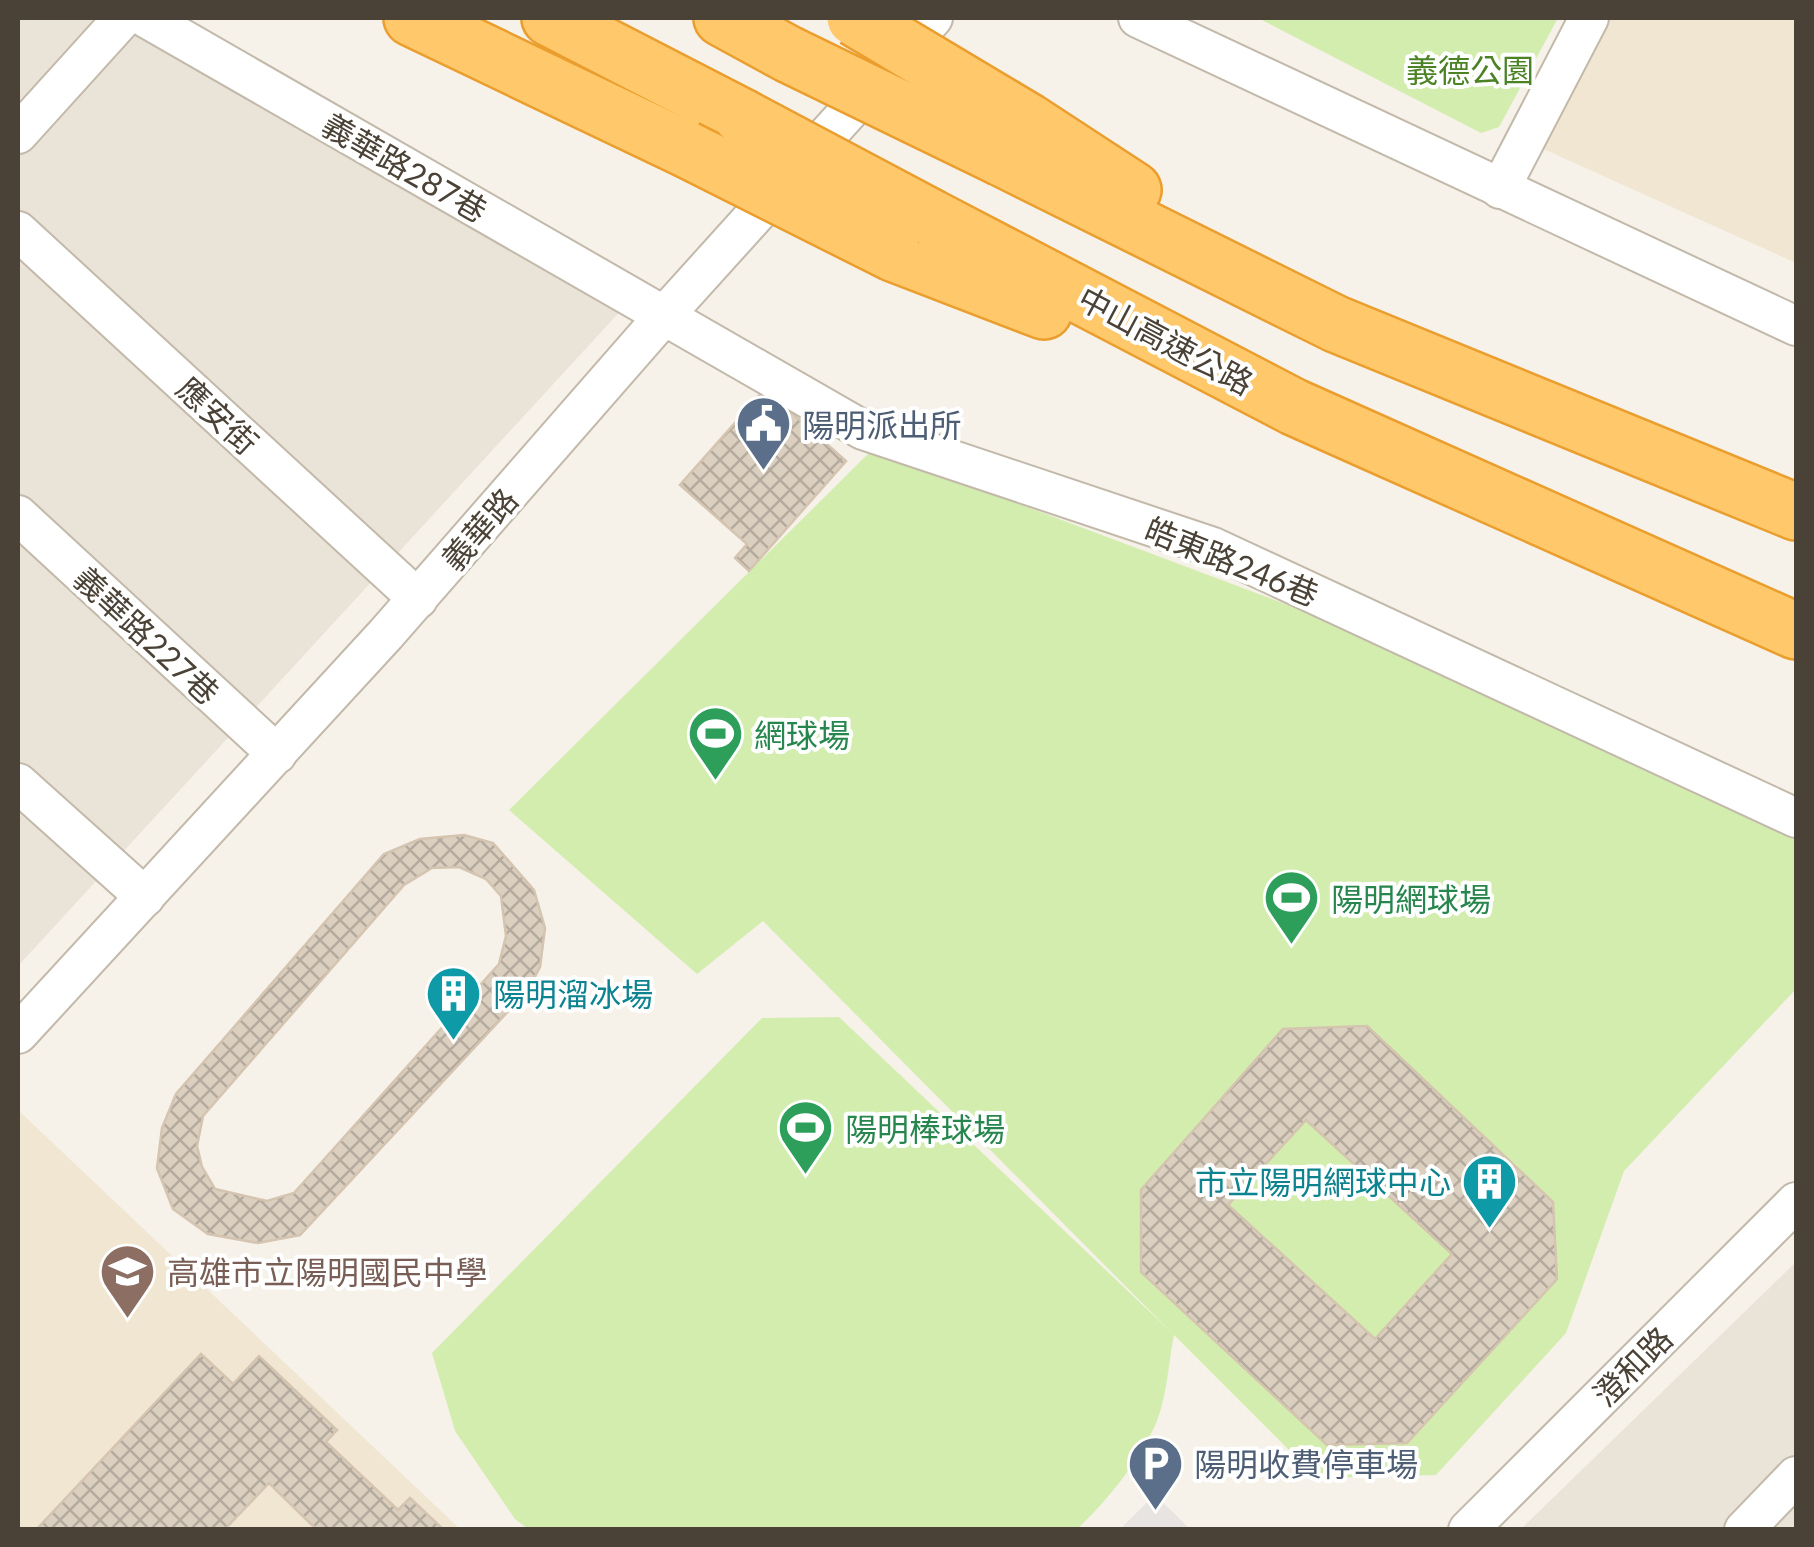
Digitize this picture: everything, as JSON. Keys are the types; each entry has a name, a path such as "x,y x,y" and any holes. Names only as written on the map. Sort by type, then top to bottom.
{"highway":[{"path":"412,18 686,149 912,235"},
{"path":"550,18 742,117 912,235"},
{"path":"722,18 788,54 1015,140"},
{"path":"855,18 1015,140 1336,324 1796,512"},
{"name":"中山高速公路","path":"912,235 1796,631"}],"street":[{"path":"18,134 124,18"},
{"name":"義華路287巷","path":"146,18 663,316"},
{"name":"義華路","path":"18,1034 418,599 663,316 933,18"},
{"path":"1138,18 1796,326"},
{"path":"1500,189 1589,18"},
{"name":"應安街","path":"18,231 418,599"},
{"name":"皓東路246巷","path":"663,316 863,430 1213,547 1796,818"},
{"name":"義華路227巷","path":"18,515 278,754"},
{"path":"18,782 145,896"},
{"name":"澄和路","path":"1468,1530 1796,1202"},
{"path":"1744,1530 1796,1476"}],"shaded area":[{"path":"18,18 115,18 252,103 625,306 18,966"},
{"path":"1610,18 1796,18 1796,263 1539,147"},
{"name":"高雄市立陽明國民中學","path":"18,1110 460,1529 18,1529"},
{"path":"1796,1262 1796,1529 1521,1529"},
{"name":"陽明收費停車場","path":"1155,1495 1190,1529 1120,1529"}],"green space":[{"name":"義德公園","path":"1258,18 1558,18 1499,127 1481,133"},
{"name":"陽明網球場","path":"873,449 1397,646 1796,837 1796,989 1624,1171 1566,1333 1436,1475 1317,1478 1174,1335 1154,1428 1120,1482 1077,1529 528,1529 515,1519 455,1431 432,1353 762,1018 839,1017 1170,1331 763,921 697,974 509,810"}],"building":[{"name":"陽明派出所","path":"765,389 846,461 749,571 735,558 747,544 680,485"},
{"name":"陽明溜冰場","path":"464,835 493,843 534,890 545,928 540,967 527,991 300,1235 258,1243 208,1234 173,1209 157,1168 162,1128 176,1094 384,854 420,839","holes":["459,867 486,879 501,896 506,936 499,964 294,1193 267,1201 215,1189 202,1167 197,1146 203,1116 404,885 432,868"]},
{"name":"市立陽明網球中心","path":"1367,1026 1553,1202 1557,1279 1407,1443 1327,1445 1141,1272 1141,1190 1283,1029","holes":["1306,1120 1452,1254 1375,1339 1228,1205"]},
{"path":"201,1354 233,1384 259,1356 337,1430 326,1442 398,1510 410,1498 444,1530 317,1530 269,1483 224,1530 36,1530"}],"place":[{"name":"陽明派出所","path":"763,473"},
{"name":"網球場","path":"715,783"},
{"name":"陽明網球場","path":"1292,947"},
{"name":"陽明溜冰場","path":"454,1042"},
{"name":"陽明棒球場","path":"806,1177"},
{"name":"市立陽明網球中心","path":"1490,1230"},
{"name":"高雄市立陽明國民中學","path":"128,1320"},
{"name":"陽明收費停車場","path":"1155,1512"}]}
